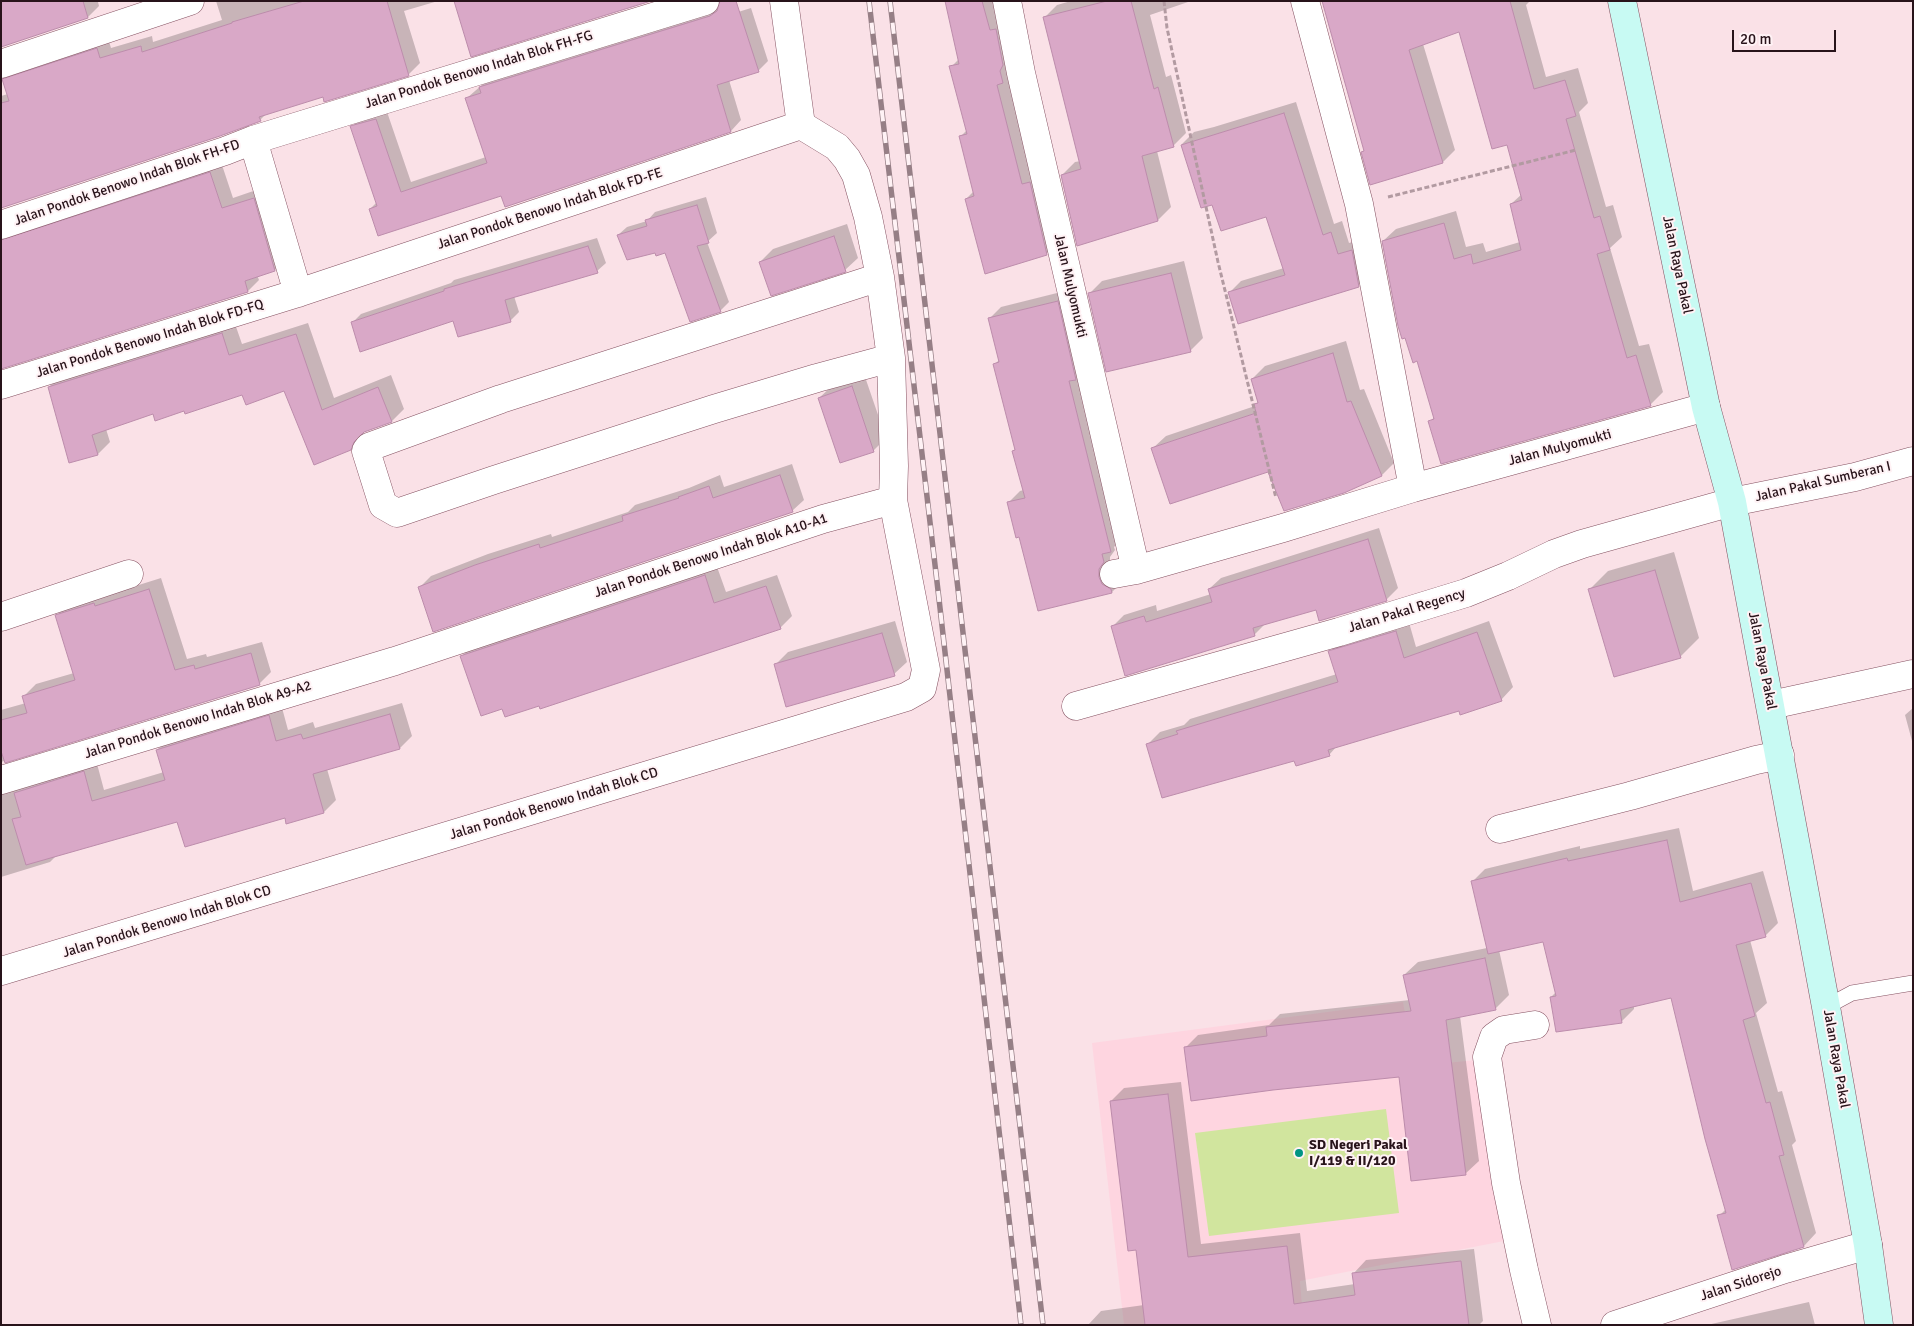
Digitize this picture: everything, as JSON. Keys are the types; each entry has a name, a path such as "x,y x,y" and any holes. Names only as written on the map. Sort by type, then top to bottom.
{"main road":[{"name":"Jalan Raya Pakal","path":"1622,1 1706,407 1732,502 1826,1007 1868,1245 1879,1325"}],"street":[{"path":"1,64 190,1"},
{"name":"Jalan Pondok Benowo Indah Blok FH-FG","path":"254,140 705,1"},
{"path":"784,1 801,125 837,147 847,159 856,175 868,217 880,277 891,358 893,500"},
{"name":"Jalan Mulyomukti","path":"1007,1 1125,572 1283,528 1413,488 1706,407"},
{"path":"1305,1 1359,204 1413,488"},
{"name":"Jalan Pondok Benowo Indah Blok FD-FE","path":"298,292 801,125"},
{"path":"254,140 298,292"},
{"name":"Jalan Pondok Benowo Indah Blok FH-FD","path":"1,226 254,140"},
{"path":"880,277 501,399 369,447 366,451 383,505 397,513 705,412 891,358"},
{"name":"Jalan Pondok Benowo Indah Blok FD-FQ","path":"1,385 298,292"},
{"name":"Jalan Pakal Sumberan I","path":"1732,502 1854,477 1913,461"},
{"name":"Jalan Pondok Benowo Indah Blok A10-A1","path":"395,660 823,519 893,500"},
{"name":"Jalan Pondok Benowo Indah Blok CD","path":"1,971 906,697 922,688 926,670 893,500"},
{"name":"Jalan Pakal Regency","path":"1076,706 1339,632 1457,595 1508,576 1554,554 1582,544 1732,502"},
{"path":"1,617 129,574"},
{"name":"Jalan Pondok Benowo Indah Blok A9-A2","path":"1,780 395,660"},
{"path":"1771,705 1913,674"},
{"path":"1500,829 1780,755"},
{"path":"1535,1025 1504,1030 1494,1037 1487,1057 1506,1183 1537,1325"},
{"name":"Jalan Sidorejo","path":"1615,1325 1785,1269 1868,1245"}],"lane":[{"path":"1826,1007 1852,993 1913,983"}],"path":[{"path":"1164,1 1167,28 1218,262 1283,528"},
{"path":"1359,204 1576,150"}],"shaded area":[{"name":"SD Negeri Pakal I/119 & II/120","path":"1403,1002 1415,1066 1476,1060 1509,1240 1300,1281 1302,1306 1171,1325 1124,1325 1092,1043"}],"green space":[{"path":"1386,1109 1399,1213 1209,1236 1195,1133"}],"building":[{"path":"1,1 83,1 88,18 1,47"},
{"path":"304,1 387,1 409,76 324,102 323,97 259,117 261,121 220,136 1,208 1,103 9,101 2,79 97,48 100,58 141,46 142,52 232,22"},
{"path":"454,1 651,1 471,57"},
{"path":"720,1 736,1 759,72 717,85 731,132 505,207 501,196 378,236 369,209 377,206 350,126 376,119 401,192 487,163 465,98 481,93 479,87 710,16 717,11"},
{"path":"945,1 982,1 990,30 996,29 1003,65 1000,71 1003,83 997,85 1022,184 1030,182 1047,255 985,274 965,199 974,196 959,136 967,134 949,66 959,64"},
{"path":"1107,1 1131,1 1154,89 1158,87 1174,147 1142,156 1158,221 1077,246 1061,175 1081,169 1043,17"},
{"path":"1322,1 1510,1 1534,89 1565,80 1576,116 1566,119 1594,218 1600,216 1610,250 1597,254 1627,358 1636,355 1651,406 1441,464 1428,421 1434,419 1417,361 1413,363 1405,338 1402,339 1398,326 1382,241 1444,223 1454,259 1471,254 1473,264 1521,250 1510,204 1522,200 1507,145 1492,149 1459,32 1409,50 1443,163 1370,185 1361,152 1364,151"},
{"path":"1284,113 1323,235 1331,232 1338,254 1352,250 1359,287 1238,324 1228,292 1285,275 1266,217 1221,231 1212,205 1201,208 1181,145"},
{"path":"210,172 222,208 254,198 275,271 245,281 248,292 1,369 1,240"},
{"path":"697,205 709,243 697,246 721,312 690,322 665,253 656,256 655,253 627,260 617,235 647,226 645,220"},
{"path":"834,236 846,272 771,296 759,262"},
{"path":"588,246 598,273 505,300 511,322 458,337 453,321 360,352 351,322 444,291 444,289"},
{"path":"1171,273 1191,352 1106,372 1088,293"},
{"path":"1058,301 1076,380 1069,381 1111,552 1102,554 1104,562 1099,569 1099,577 1102,584 1111,589 1112,593 1038,611 1019,537 1016,538 1007,502 1025,498 1012,451 1015,450 993,364 999,362 988,318"},
{"path":"222,333 229,355 296,334 322,410 378,387 392,422 364,432 354,442 351,450 314,465 284,391 246,405 242,395 185,414 184,411 155,421 153,414 92,435 98,455 69,463 48,387"},
{"path":"1333,353 1347,402 1351,401 1382,476 1344,493 1284,511 1268,472 1170,504 1151,448 1256,413 1254,404 1258,403 1251,379"},
{"path":"852,386 874,452 840,463 818,398"},
{"path":"780,475 793,512 433,632 418,587 475,565 539,544 540,548 623,521 622,516 679,498 709,486 713,498"},
{"path":"1368,539 1387,601 1319,621 1316,610 1253,628 1255,636 1125,676 1111,626 1144,616 1146,622 1212,602 1208,589"},
{"path":"1655,570 1681,658 1614,677 1588,589"},
{"path":"705,575 714,603 766,586 781,629 540,709 539,706 505,717 502,709 481,716 460,656"},
{"path":"149,589 175,670 194,665 195,669 251,653 260,685 5,763 1,751 1,720 27,713 22,696 75,680 55,615 94,603 95,606"},
{"path":"1396,631 1404,658 1477,632 1502,701 1460,715 1459,711 1328,750 1330,756 1296,766 1294,761 1162,798 1146,744 1178,734 1176,731 1338,682 1328,651"},
{"path":"882,633 895,676 786,707 774,664"},
{"path":"390,714 400,749 313,774 324,813 286,824 285,818 185,847 177,822 26,865 12,819 21,817 14,793 84,771 92,801 165,780 156,750 269,715 276,741 301,734 303,739"},
{"path":"1667,840 1680,902 1751,883 1766,937 1736,945 1755,1016 1743,1020 1766,1103 1770,1102 1784,1155 1779,1156 1804,1247 1732,1270 1717,1215 1726,1213 1705,1139 1671,998 1620,1010 1622,1023 1556,1032 1550,997 1556,996 1543,942 1488,954 1471,881 1567,858 1568,861"},
{"path":"1485,958 1496,1010 1446,1020 1466,1175 1411,1181 1399,1077 1273,1090 1191,1101 1184,1047 1267,1036 1266,1027 1411,1011 1403,975"},
{"path":"1168,1094 1188,1257 1287,1246 1294,1304 1355,1295 1352,1273 1461,1261 1469,1325 1145,1325 1136,1250 1128,1251 1110,1101"}],"railway":[{"path":"869,1 1021,1325"},
{"path":"890,1 1043,1325"}],"place":[{"name":"SD Negeri Pakal I/119 & II/120","path":"1299,1153"}]}
